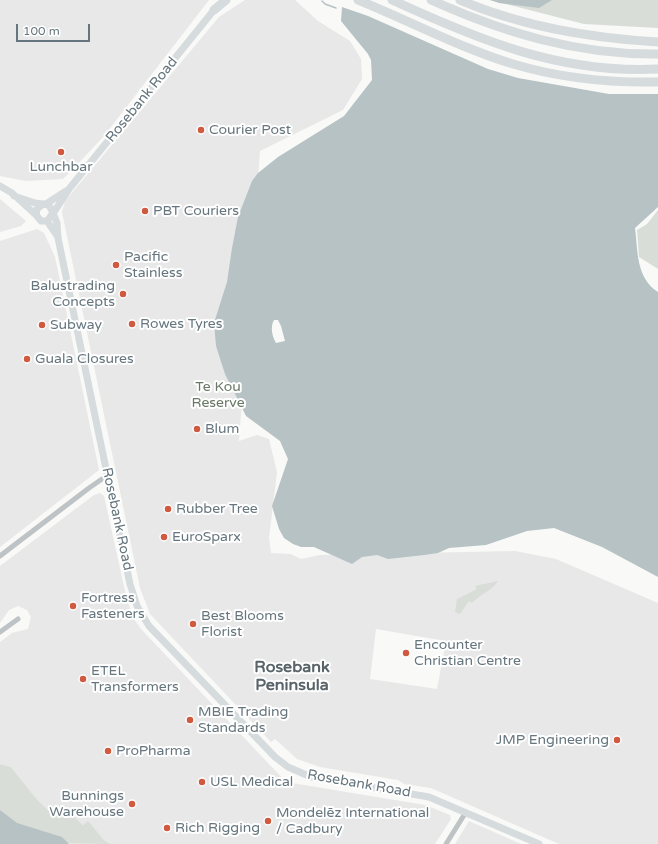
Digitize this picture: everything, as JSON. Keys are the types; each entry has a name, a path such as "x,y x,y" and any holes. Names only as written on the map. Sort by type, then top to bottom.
{"highway":[{"path":"214,10 221,0"},
{"path":"214,10 226,0"},
{"path":"358,0 471,49 513,64 592,80 658,82"},
{"path":"392,0 461,32 512,50 590,66 658,69"},
{"path":"431,0 475,20 529,38 603,51 658,54"},
{"path":"460,0 487,11 567,32 597,37 658,42"}],"main road":[{"name":"Rosebank Road","path":"214,10 101,152 69,188 54,213 130,584 140,613 156,633 275,757 295,771 311,777 422,795 540,844"},
{"path":"0,186 14,196 41,221 47,221 54,213 52,208 45,204 35,203 14,196"},
{"name":"Rosebank Road","path":"45,204 69,188"},
{"path":"36,215 37,209 45,204"},
{"name":"Rosebank Road","path":"47,221 58,238"}],"street":[{"path":"0,556 89,488 102,479 109,478"},
{"path":"0,632 18,619"},
{"path":"446,844 466,812"}],"shaded area":[{"path":"0,0 209,0 104,136 63,179 26,181 0,176"},
{"path":"245,0 295,0 318,21 350,41 361,59 362,79 343,110 260,151 239,441 257,435 269,439 277,472 269,538 271,553 291,554 301,559 320,555 515,551 556,559 658,603 658,844 559,844 431,788 404,784 398,780 320,767 297,759 275,739 271,742 150,614 140,588 62,212 65,201 219,17","holes":["376,629 446,641 437,689 370,679"]},
{"path":"490,0 658,0 658,28 584,24"},
{"path":"490,0 552,0 539,8 499,3"},
{"path":"342,7 368,16 488,69 518,78 609,94 658,94 658,207 635,228 639,263 642,272 651,286 658,292 658,577 602,547 554,528 527,531 486,545 449,548 438,553 388,559 377,555 362,557 352,564 314,547 301,547 293,544 284,538 279,529 272,506 288,459 280,441 246,416 225,374 216,346 214,323 227,282 238,217 252,181 258,173 278,157 344,116 372,80 371,60 368,54 341,21","holes":["274,320 278,320 285,341 276,343 272,326"]},
{"path":"0,199 26,221 21,226 0,232"},
{"path":"658,210 658,269 639,257 637,230 647,224"},
{"path":"37,229 44,233 55,257 99,470 0,547 0,241"},
{"path":"100,493 104,496 127,600 134,619 141,629 286,782 425,805 450,815 451,819 435,844 110,844 104,840 88,822 83,825 66,809 48,810 35,797 11,767 0,764 0,642 12,633 28,629 31,617 27,610 18,606 9,610 0,623 0,566 94,495"},
{"path":"498,581 493,587 472,603 469,601 460,614 455,612 457,599 477,589 475,586"},
{"path":"0,764 11,767 35,797 48,810 66,809 83,825 88,821 104,840 110,844 0,843"},
{"path":"0,810 17,823 62,837 69,844 0,844"},
{"path":"469,821 521,844 455,844"}],"waterway":[{"path":"322,1 325,4 336,8"}],"place":[{"name":"Courier Post","path":"201,130"},
{"name":"Lunchbar","path":"61,152"},
{"name":"PBT Couriers","path":"145,211"},
{"name":"Pacific Stainless","path":"116,265"},
{"name":"Balustrading Concepts","path":"123,294"},
{"name":"Rowes Tyres","path":"132,324"},
{"name":"Subway","path":"42,325"},
{"name":"Guala Closures","path":"27,359"},
{"name":"Blum","path":"197,429"},
{"name":"Rubber Tree","path":"168,509"},
{"name":"EuroSparx","path":"164,537"},
{"name":"Fortress Fasteners","path":"73,606"},
{"name":"Best Blooms Florist","path":"193,624"},
{"name":"Encounter Christian Centre","path":"406,653"},
{"name":"ETEL Transformers","path":"83,679"},
{"name":"MBIE Trading Standards","path":"190,720"},
{"name":"JMP Engineering","path":"617,740"},
{"name":"ProPharma","path":"108,751"},
{"name":"USL Medical","path":"202,782"},
{"name":"Bunnings Warehouse","path":"132,804"},
{"name":"Mondelēz International / Cadbury","path":"268,821"},
{"name":"Rich Rigging","path":"167,828"}],"district":[{"name":"Rosebank Peninsula","path":"292,677"}],"park label":[{"name":"Te Kou Reserve","path":"218,396"}]}
